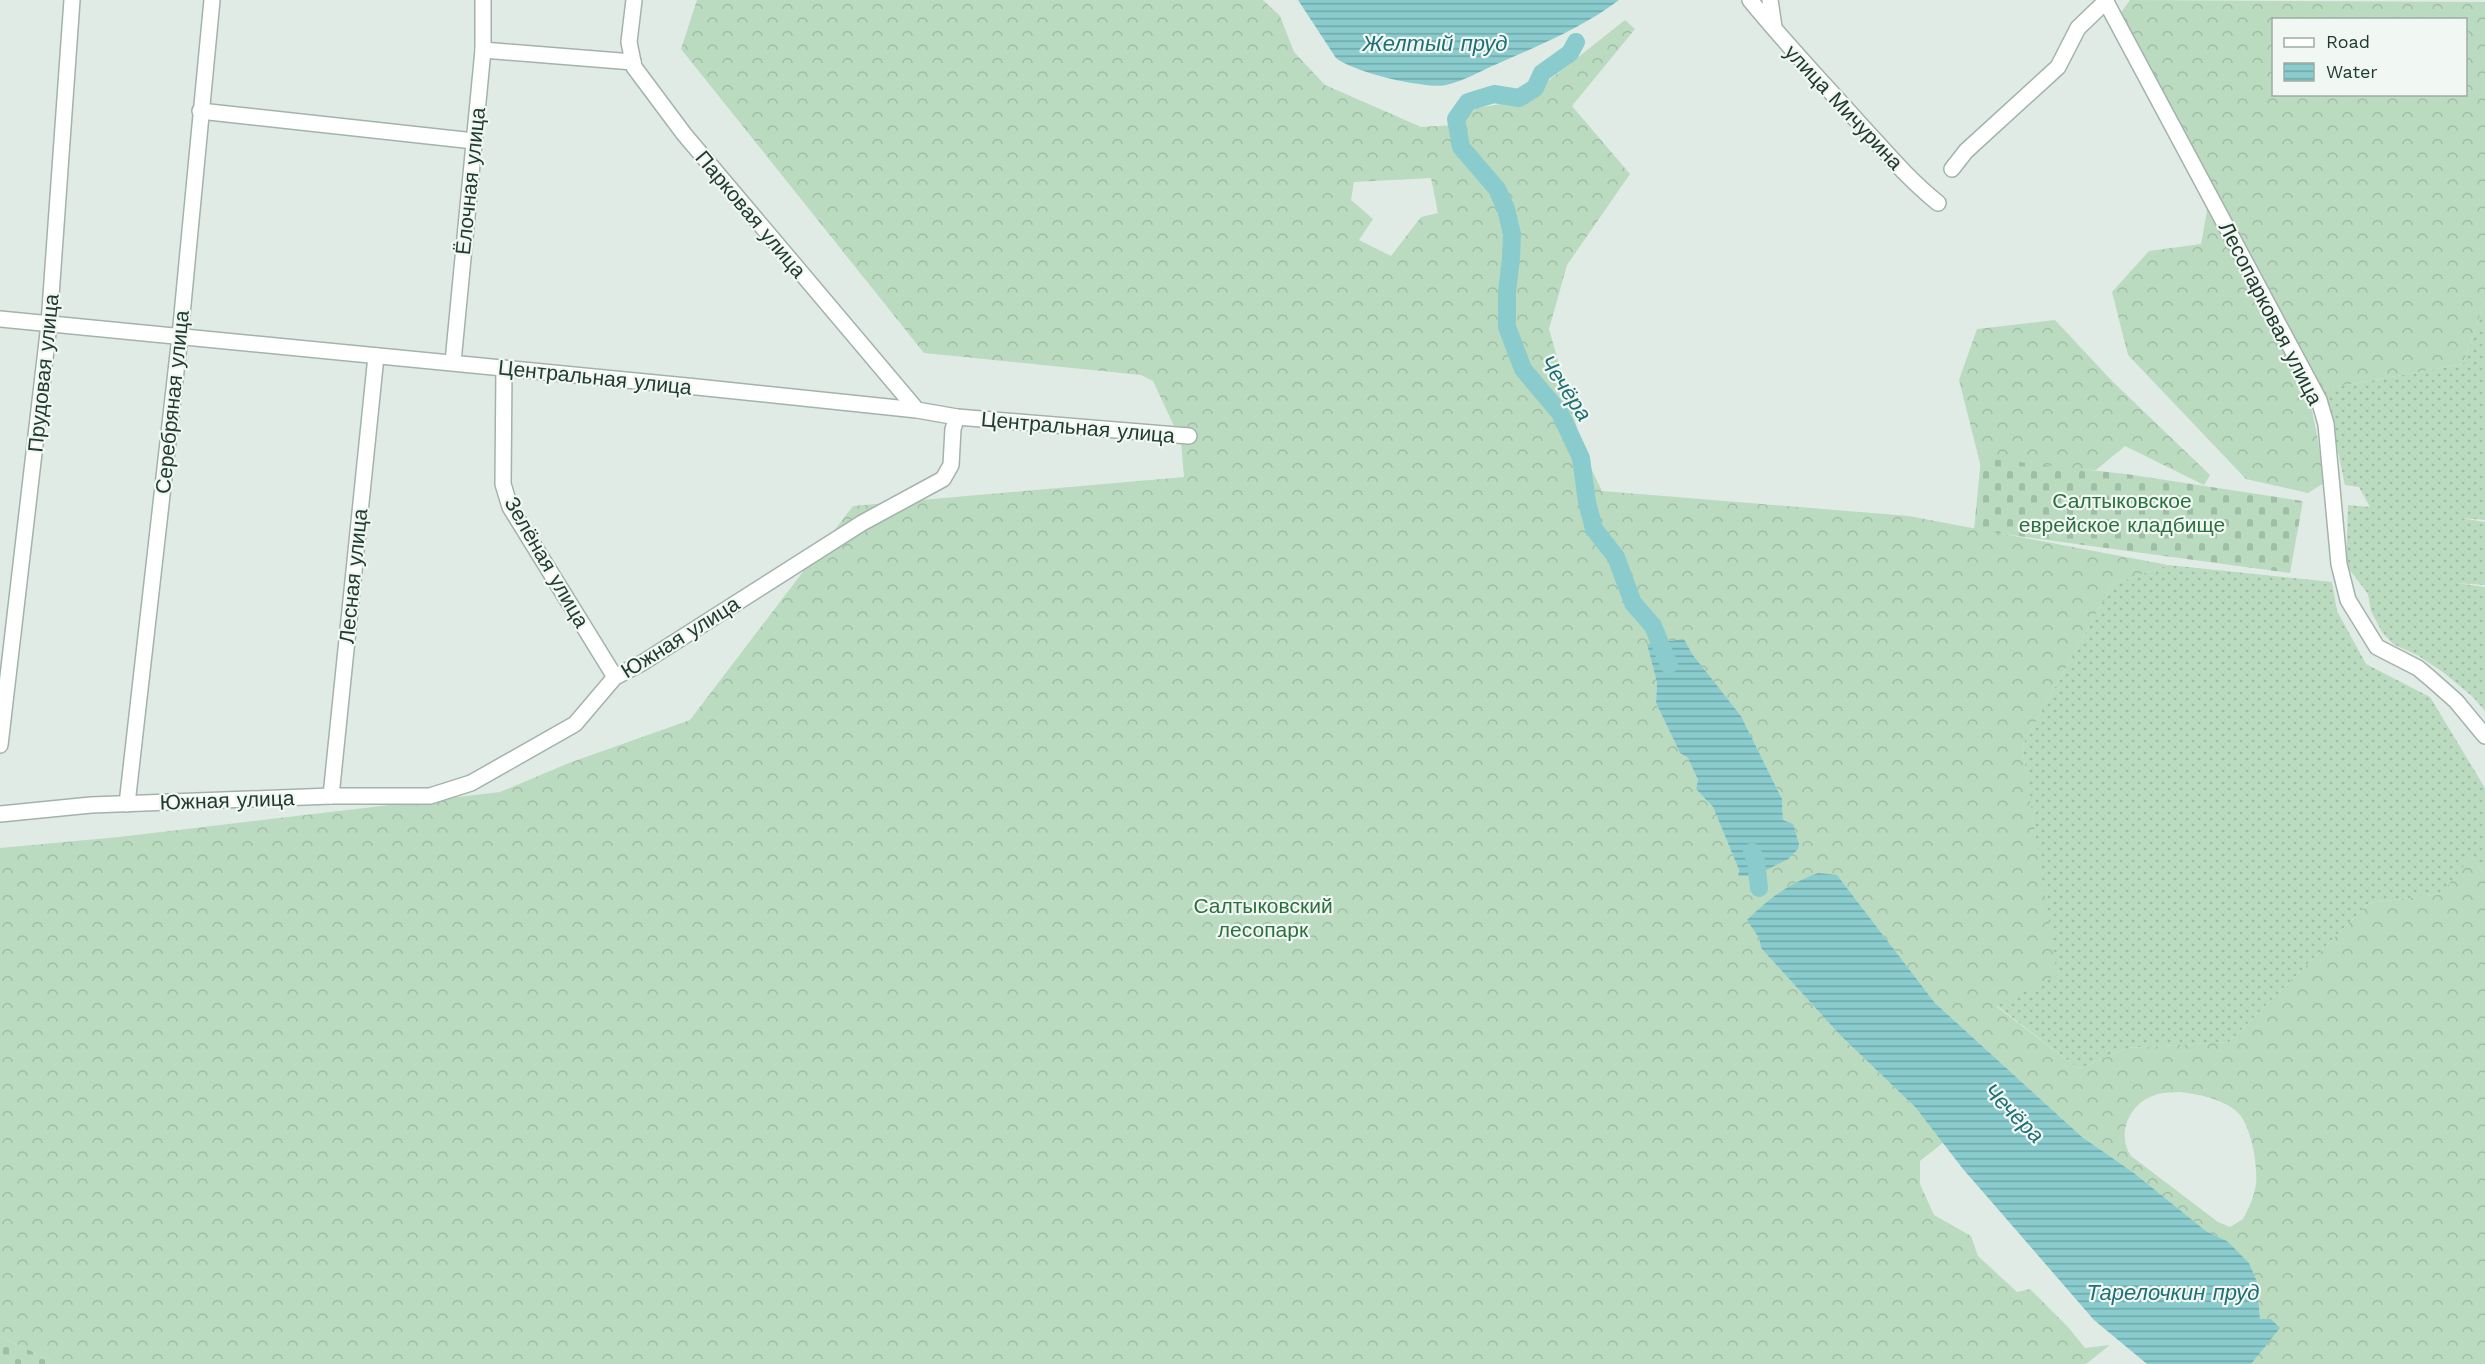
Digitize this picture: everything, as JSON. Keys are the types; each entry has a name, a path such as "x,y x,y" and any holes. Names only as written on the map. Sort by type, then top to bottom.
{"street":[{"name":"Прудовая улица","path":"0,745 49,324 72,0"},
{"name":"Серебряная улица","path":"127,804 180,336 212,0"},
{"name":"Ёлочная улица","path":"453,362 483,50 483,0"},
{"name":"Парковая улица","path":"634,0 629,42 634,67 684,134 917,410"},
{"path":"1750,0 1775,30"},
{"name":"улица Мичурина","path":"1770,0 1775,30 1899,166 1938,203"},
{"path":"1952,169 1966,151 2058,66 2078,28 2105,1"},
{"name":"Лесопарковая улица","path":"2105,1 2319,400 2325,424 2339,564 2349,600 2377,647 2418,668 2456,701 2485,736"},
{"path":"483,50 633,62"},
{"path":"200,111 474,141"},
{"name":"Центральная улица","path":"0,319 453,362 917,410 957,417 1189,436"},
{"name":"Лесная улица","path":"331,796 376,356"},
{"name":"Зелёная улица","path":"504,368 503,484 510,507 615,677"},
{"name":"Южная улица","path":"0,814 91,805 331,796 430,796 471,783 575,724 615,677 661,651 862,523 943,479 951,465 953,429 957,417"}],"green space":[{"name":"Салтыковский лесопарк","path":"697,0 1263,0 1280,16 1294,52 1325,85 1421,127 1454,125 1477,108 1524,100 1625,20 1635,29 1572,106 1630,174 1567,265 1549,329 1585,456 1602,491 1909,516 2168,565 2113,584 2022,746 2057,975 1996,1006 2079,1069 2127,1048 2229,1042 2369,903 2441,894 2472,856 2485,877 2485,1364 2251,1364 2254,1359 2260,1319 2257,1282 2227,1241 2206,1231 2134,1173 2082,1137 1935,1003 1837,875 1759,938 1761,948 1840,1035 1916,1108 1944,1142 1920,1161 1920,1184 1934,1215 1971,1236 1978,1256 2017,1292 2030,1289 2068,1327 2085,1348 2110,1345 2086,1364 60,1364 0,1337 0,848 119,837 500,792 569,763 690,720 853,506 1184,477 1181,441 1153,381 1141,375 924,353 681,49","holes":["1431,178 1438,213 1421,217 1391,256 1359,240 1373,219 1351,200 1354,182","1684,639 1691,654 1741,716 1782,799 1783,820 1738,875 1739,870 1713,807 1696,789 1698,780 1688,758 1680,753 1656,703 1657,682","2179,1092 2201,1095 2222,1102 2235,1110 2245,1124 2256,1166 2256,1184 2243,1219 2230,1227 2218,1222 2131,1156 2127,1148 2125,1130 2132,1112 2146,1099 2164,1093"]},
{"path":"2130,0 2485,2 2485,301 2463,364 2308,392 2324,483 2308,493 2246,479 2128,355 2112,292 2149,251 2201,244 2207,211 2206,175 2120,14"},
{"path":"2485,301 2485,520 2460,518 2485,522 2485,585 2456,583 2485,587 2485,711 2473,697 2444,673 2419,656 2393,644 2382,632 2371,611 2368,594 2346,565 2348,505 2370,507 2359,487 2345,485 2330,413 2319,390 2463,364"},
{"path":"2055,320 2112,381 2210,475 2204,485 2125,446 2096,470 1981,467 1959,380 1977,329"},
{"name":"Салтыковское еврейское кладбище","path":"1981,458 2126,474 2303,501 2290,573 1974,530"},
{"path":"2168,565 2332,582 2337,611 2366,664 2430,697 2485,788 2485,877 2472,856 2442,894 2369,903 2229,1042 2127,1048 2079,1069 1996,1005 2056,975 2022,746 2113,584"},
{"path":"0,1337 60,1364 0,1364"}],"water":[{"name":"Желтый пруд","path":"1298,0 1619,0 1575,28 1545,43 1459,81 1435,86 1372,74 1336,58"},
{"path":"1684,639 1692,654 1741,716 1782,799 1783,820 1793,824 1799,844 1798,849 1788,859 1755,876 1738,876 1739,870 1713,807 1696,789 1698,780 1688,758 1680,753 1656,703 1657,682 1647,644"},
{"name":"Тарелочкин пруд","path":"1818,873 1837,875 1935,1003 2082,1137 2134,1173 2206,1231 2227,1241 2249,1263 2257,1282 2260,1319 2271,1319 2280,1328 2251,1364 2147,1364 2094,1320 1963,1169 1916,1108 1840,1035 1761,948 1759,938 1747,920 1780,892"}],"waterway":[{"name":"Чечёра","path":"1576,42 1570,53 1542,73 1535,88 1519,98 1494,94 1468,102 1456,119 1461,147 1497,189 1506,209 1512,234 1507,292 1507,327 1523,369 1560,413 1581,458 1587,502 1594,529 1616,557 1633,603 1653,626 1669,665"},
{"name":"Чечёра","path":"1752,852 1756,861 1759,888"}]}
